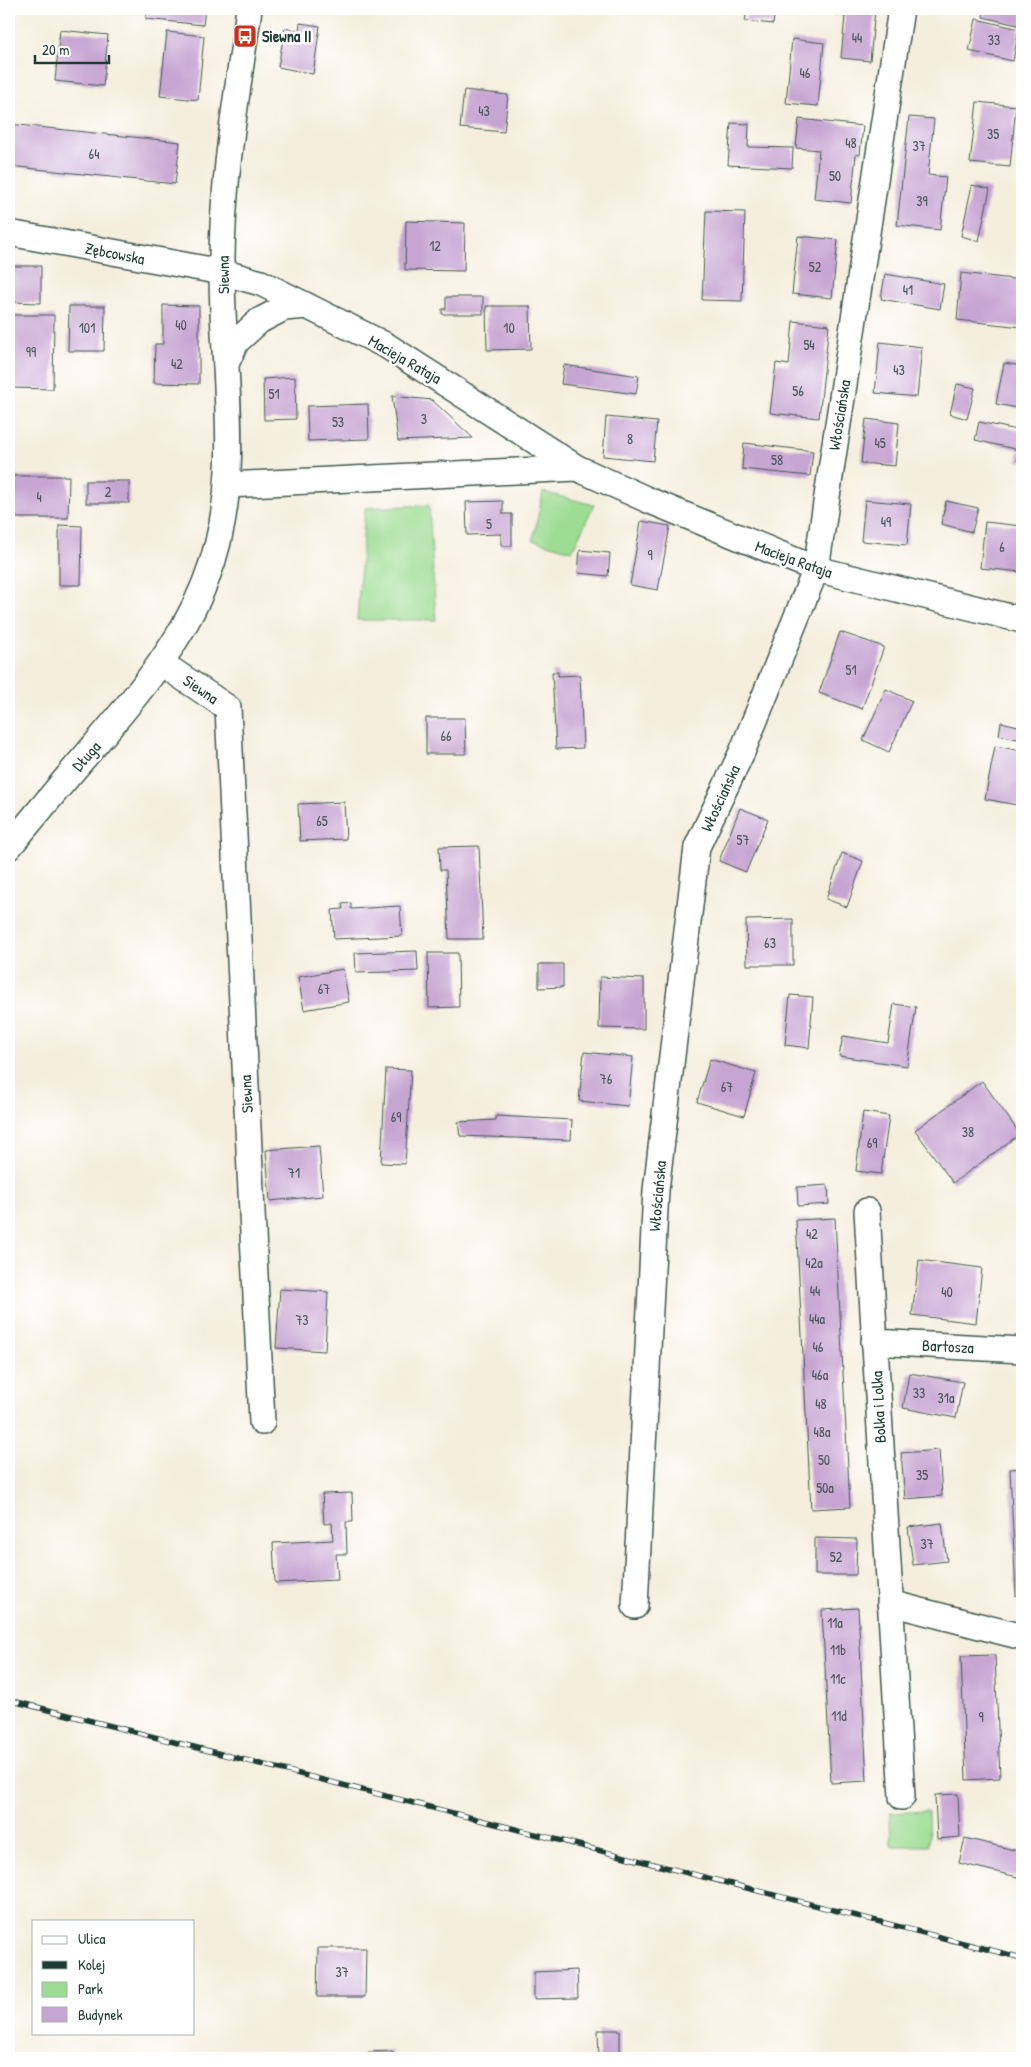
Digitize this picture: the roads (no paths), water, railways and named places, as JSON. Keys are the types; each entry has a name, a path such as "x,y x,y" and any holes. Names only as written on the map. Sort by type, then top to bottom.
{"street":[{"name":"Siewna","path":"249,9 234,115 222,272 228,485 222,530 207,579 189,619 161,663 228,708 262,1422"},
{"name":"Włościańska","path":"635,1606 656,1190 697,847 742,752 816,569 901,9"},
{"name":"Zębcowska","path":"9,233 222,272"},
{"name":"Macieja Rataja","path":"222,272 261,283 387,346 577,468 648,500 816,569 1022,620"},
{"path":"226,364 236,342 259,320 284,308 307,306"},
{"name":"Macieja Rataja","path":"228,485 577,468"},
{"name":"Długa","path":"9,847 120,716 161,663"},
{"name":"Bolka i Lolka","path":"867,1211 902,1797"},
{"name":"Bartosza","path":"874,1342 1022,1350"},
{"path":"890,1603 1022,1637"}],"railway":[{"path":"9,1700 1022,1958"}],"place":[{"name":"Siewna II","path":"245,36"}]}
